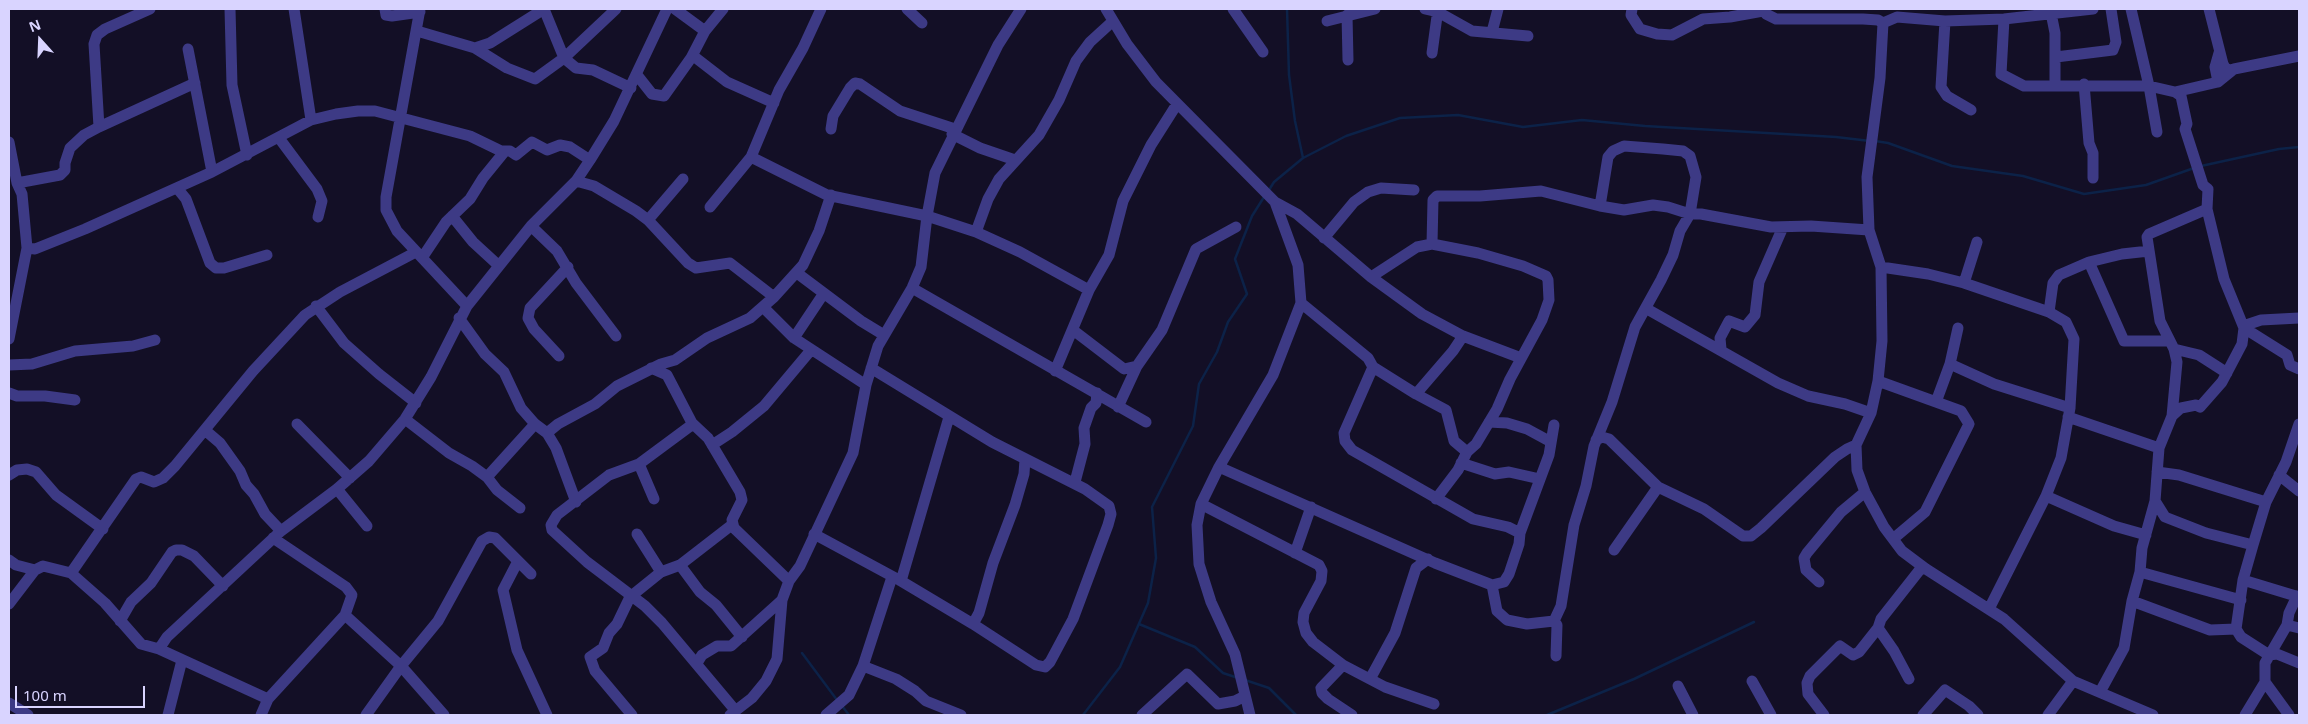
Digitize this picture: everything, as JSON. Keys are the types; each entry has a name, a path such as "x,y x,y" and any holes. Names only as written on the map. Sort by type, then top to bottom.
{"street":[{"path":"99,127 94,44 97,35 150,9"},
{"path":"230,9 232,85 247,155"},
{"path":"294,9 311,120"},
{"path":"385,9 386,15 392,16 420,11 402,118 386,197 386,210 397,231 466,306"},
{"path":"475,48 490,42 544,9 564,58 576,68 593,70 631,88"},
{"path":"417,32 475,48 507,68 535,79 564,58 616,9"},
{"path":"159,649 167,637 277,535 337,490 369,461 405,419 416,403 466,306 531,226 576,181 590,160 614,121 631,88 667,9"},
{"path":"675,9 705,31"},
{"path":"637,74 652,94 664,96 691,58 705,31 723,9"},
{"path":"710,207 750,158 774,103 821,9"},
{"path":"907,9 922,23"},
{"path":"1106,9 1145,68 1177,104 1275,202 1297,214 1371,277 1422,314 1463,336 1521,358"},
{"path":"1233,9 1264,52"},
{"path":"1327,21 1375,9"},
{"path":"1425,9 1438,10 1472,32 1528,36"},
{"path":"1492,32 1498,9"},
{"path":"1632,9 1631,15 1640,29 1657,34 1672,35 1703,19 1730,17 1763,10 1776,19 1863,14 1882,23"},
{"path":"1882,23 1897,18 1945,21 1984,14 2004,19 2037,12 2051,13 2085,9"},
{"path":"2056,57 2111,52 2114,50 2116,42 2111,9"},
{"path":"2131,9 2149,86 2157,132"},
{"path":"2209,9 2219,53 2225,67 2231,70"},
{"path":"694,424 639,464 609,475 558,515 551,525 552,530 587,562 630,597 645,606 662,623 697,663 733,713 752,698 766,680 777,658 782,600 789,581 800,566 853,453 866,385 878,346 922,267 927,216 935,173 1017,10"},
{"path":"1432,53 1438,10"},
{"path":"2051,13 2056,57 2056,85"},
{"path":"1346,15 1348,60"},
{"path":"2004,19 2001,74 2024,86 2084,84 2149,86 2180,92 2218,82 2231,70 2299,56"},
{"path":"976,232 988,199 999,179 1038,136 1059,100 1076,61 1090,42 1113,21"},
{"path":"1945,21 1940,87 1947,96 1971,110"},
{"path":"1882,23 1880,78 1870,142 1867,177 1869,230 1881,267 1883,301 1878,381 1871,414 1856,445 1857,470 1865,492 1884,527 1902,551 1922,567 2004,619 2073,681 2153,715"},
{"path":"188,49 212,172"},
{"path":"2218,82 2215,67 2219,53"},
{"path":"691,58 696,58 727,82 774,103"},
{"path":"9,194 19,188 60,175 65,170 70,148 99,127 195,83"},
{"path":"831,129 833,116 840,102 855,84 865,87 900,111 954,132 980,148 1015,160"},
{"path":"2084,84 2089,143 2093,152 2093,178"},
{"path":"2172,416 2181,408 2196,404 2200,407 2227,374 2242,344 2244,328 2224,279 2208,209 2208,189 2204,185 2185,129 2187,124 2180,92"},
{"path":"1055,371 1089,290 1109,254 1123,201 1151,145 1177,104"},
{"path":"27,248 35,249 85,229 177,188 247,155 311,120 358,110 375,111 470,136 516,155 532,142 547,150 560,145 570,147 590,160"},
{"path":"279,138 317,189 322,201 318,217"},
{"path":"9,142 19,188 27,248 9,339"},
{"path":"1554,621 1561,606 1574,525 1586,486 1596,440 1612,402 1635,327 1647,309 1673,256 1680,231 1690,214 1696,177 1690,156 1682,151 1624,146 1613,151 1608,158 1600,206"},
{"path":"71,573 136,479 141,477 154,482 163,478 206,431 253,371 305,315 316,306 419,255 452,216 470,199 483,178 505,151"},
{"path":"750,158 831,195 927,216 976,232 1020,252 1089,290"},
{"path":"648,220 683,179"},
{"path":"576,181 594,186 636,210 648,220 688,263 696,268 730,263 774,297"},
{"path":"177,188 186,198 210,263 216,268 224,268 267,255"},
{"path":"1324,238 1354,202 1368,192 1381,188 1414,190"},
{"path":"1432,244 1433,200 1437,196 1480,196 1541,191 1624,210 1652,205 1668,207 1690,214 1783,227 1811,226 1869,230"},
{"path":"548,433 558,424 595,404 617,386 651,368 670,362 707,338 750,318 774,297 803,265 819,231 831,195"},
{"path":"1250,715 1235,654 1211,602 1199,564 1197,525 1201,504 1219,467 1273,375 1301,303 1298,265 1275,202"},
{"path":"2100,692 2124,648 2132,601 2140,572 2142,548 2155,501 2159,448 2172,416 2178,362 2160,321 2147,236 2208,209"},
{"path":"452,216 473,242 498,265"},
{"path":"531,226 558,251 576,283 616,336"},
{"path":"1118,407 1137,366 1162,330 1196,249 1236,227"},
{"path":"1721,349 1720,338 1730,322 1745,327 1755,315 1758,282 1783,227"},
{"path":"1964,283 1977,242"},
{"path":"1371,277 1417,247 1432,244 1478,253 1523,266 1546,276 1548,280 1549,300 1542,320 1476,444 1467,452 1458,470 1436,498"},
{"path":"2049,312 2053,283 2059,276 2089,262 2122,254 2149,251"},
{"path":"2089,262 2124,341 2172,345 2199,355 2227,374"},
{"path":"559,356 534,329 528,318 530,308 568,267"},
{"path":"1881,267 1928,274 1964,283 2049,312 2066,322 2074,339 2069,412 2062,458 2046,496 1989,609"},
{"path":"797,273 862,322 884,335"},
{"path":"912,288 1146,422"},
{"path":"794,338 824,293"},
{"path":"1301,303 1368,358 1373,366 1416,394 1446,410 1454,441 1467,452"},
{"path":"316,306 344,343 416,403"},
{"path":"763,307 794,338 866,385"},
{"path":"1647,309 1721,349 1778,383 1808,396 1845,404 1871,414"},
{"path":"459,318 485,354 504,372 521,408 535,424 548,433 556,448 576,502"},
{"path":"2244,328 2249,324 2262,320 2299,318"},
{"path":"1936,402 1950,364 1958,328"},
{"path":"2244,328 2287,355 2290,365 2299,369"},
{"path":"1073,330 1124,369 1137,366"},
{"path":"1416,394 1453,351 1463,336"},
{"path":"9,366 32,364 74,351 133,346 155,340"},
{"path":"712,445 732,432 764,406 811,350"},
{"path":"667,374 670,362"},
{"path":"1950,364 1994,384 2159,448"},
{"path":"1373,366 1344,433 1344,441 1352,450 1473,519 1508,527 1520,532"},
{"path":"651,368 667,374 694,424 712,445 740,492 742,500 732,520 734,528 789,581"},
{"path":"814,534 897,579 973,624 1036,665 1045,667 1050,662 1073,619 1111,514 1109,506 1074,482 1025,460 949,417 871,368"},
{"path":"1878,381 1961,411 1969,424 1925,512 1893,539"},
{"path":"9,393 17,396 45,396 75,400"},
{"path":"1074,482 1084,444 1084,428 1091,408 1096,403 1097,394"},
{"path":"826,715 849,695 863,666 897,579 949,417"},
{"path":"405,419 449,453 487,477 497,490 520,508"},
{"path":"1489,422 1507,423 1527,429 1552,442"},
{"path":"297,424 350,478"},
{"path":"487,477 535,424"},
{"path":"2299,424 2266,502 2243,580 2236,628 2241,637 2269,656 2277,654 2299,663"},
{"path":"1219,467 1428,559 1492,585 1504,582 1509,574 1520,544 1520,532 1550,455 1554,425"},
{"path":"206,431 220,443 240,471 246,485 254,494 277,535 346,587 352,595 344,615 268,699 261,715"},
{"path":"1596,440 1602,437 1609,439 1658,487 1704,509 1744,536 1751,536 1835,457 1856,445"},
{"path":"973,624 979,613 993,563 1015,505 1024,474 1025,460"},
{"path":"1461,463 1495,474 1509,472 1540,479"},
{"path":"639,464 654,499"},
{"path":"9,475 17,470 26,469 36,472 56,495 102,529"},
{"path":"2157,472 2179,475 2266,502"},
{"path":"2279,475 2299,491"},
{"path":"1614,550 1658,487"},
{"path":"337,490 367,526"},
{"path":"1819,582 1806,570 1804,558 1841,512 1865,492"},
{"path":"2046,496 2114,526 2146,535"},
{"path":"2155,501 2165,517 2206,533 2253,545"},
{"path":"1201,504 1319,565 1322,571 1321,581 1304,613 1303,622 1306,633 1313,642 1343,665 1370,679 1386,687 1434,704"},
{"path":"1295,553 1311,507"},
{"path":"632,715 595,671 590,657 603,648 609,633 617,624 630,597 661,572 680,565 733,524"},
{"path":"637,534 661,572"},
{"path":"366,715 401,666 438,621 482,542 489,536 495,538 531,574"},
{"path":"120,621 131,602 151,583 172,552 176,550 182,550 194,556 224,586"},
{"path":"1370,679 1395,633 1416,568 1428,559"},
{"path":"9,560 16,565 35,570"},
{"path":"518,561 503,590 517,650 547,715"},
{"path":"680,565 700,592 716,605 742,637"},
{"path":"9,604 35,570 43,566 71,573 105,603 141,644 159,649 268,699"},
{"path":"1824,715 1808,694 1807,683 1810,676 1840,646 1853,655 1859,652 1878,628 1881,619 1922,567"},
{"path":"2140,572 2241,600"},
{"path":"2243,580 2298,597 2289,613 2286,625 2265,663 2265,682 2245,715"},
{"path":"1492,585 1497,611 1507,620 1527,624 1554,621"},
{"path":"697,663 702,655 717,646 731,646 782,600"},
{"path":"2132,601 2210,630 2236,628"},
{"path":"344,615 401,666 444,715"},
{"path":"1554,621 1557,625 1556,656"},
{"path":"2286,625 2299,628"},
{"path":"1878,628 1894,651 1909,679"},
{"path":"168,715 182,660"},
{"path":"1343,665 1321,688 1322,693 1328,699 1352,715"},
{"path":"863,666 896,679 915,691 926,701 961,715"},
{"path":"1142,715 1187,674 1218,704 1235,701 1245,696"},
{"path":"1752,681 1771,715"},
{"path":"2048,715 2073,681"},
{"path":"2265,682 2289,715"},
{"path":"1678,686 1692,715"},
{"path":"1923,715 1945,690 1969,706 1978,715"},
{"path":"9,703 28,715"}],"waterway":[{"path":"1287,9 1289,75 1295,121 1303,158"},
{"path":"1269,190 1274,182 1303,158 1346,136 1400,118 1458,115 1523,127 1582,120 1645,126 1836,137 1870,141"},
{"path":"1875,141 1888,143 1952,166 2023,176 2084,194 2146,185 2194,168"},
{"path":"2201,166 2279,149 2299,147"},
{"path":"1083,715 1120,667 1148,603 1156,558 1152,507 1193,426 1199,384 1217,352 1228,322 1247,294 1235,259 1252,216 1264,197"},
{"path":"1547,715 1634,679 1754,622"},
{"path":"1139,624 1195,647 1223,673 1238,678"},
{"path":"802,653 837,700"},
{"path":"1245,680 1269,688 1296,715"},
{"path":"842,706 849,715"}]}
